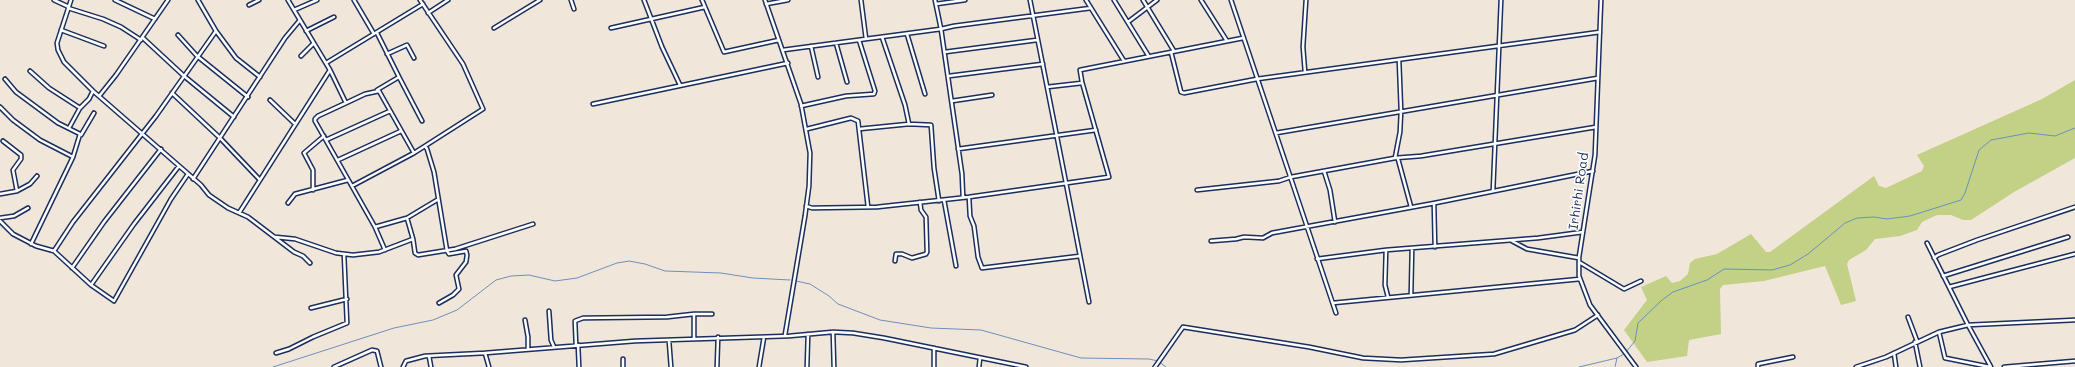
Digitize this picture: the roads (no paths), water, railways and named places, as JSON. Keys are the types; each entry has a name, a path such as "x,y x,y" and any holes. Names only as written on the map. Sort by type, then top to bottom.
{"street":[{"path":"54,0 109,22 142,39 234,117"},
{"path":"70,0 57,46 62,58 93,91 100,95 144,133 178,166 194,179 209,195 225,206 239,213 294,252 303,256 310,263"},
{"path":"115,0 155,19"},
{"path":"100,95 142,39 168,0"},
{"path":"198,0 216,31 236,58 260,77"},
{"path":"249,5 259,0"},
{"path":"288,0 313,44 326,63 346,104"},
{"path":"294,10 317,0"},
{"path":"354,0 376,34 422,121"},
{"path":"352,186 414,153 483,110 463,64 420,0"},
{"path":"428,12 448,0"},
{"path":"494,28 540,0"},
{"path":"571,0 574,9"},
{"path":"644,0 680,85"},
{"path":"702,0 724,52 779,40"},
{"path":"765,0 788,63 801,106 807,129 810,161 806,206 785,335"},
{"path":"766,4 788,0"},
{"path":"861,0 866,39"},
{"path":"935,0 942,29 949,76 963,197"},
{"path":"936,4 965,0"},
{"path":"1030,0 1089,302"},
{"path":"1086,0 1124,61"},
{"path":"1114,0 1148,55"},
{"path":"1143,0 1172,51 1182,93 1257,79 1600,32"},
{"path":"1128,22 1157,0"},
{"path":"1200,0 1226,41"},
{"path":"1231,0 1336,313"},
{"path":"1305,72 1303,47 1306,0"},
{"path":"1493,191 1501,0"},
{"name":"Irhirhi Road","path":"1601,0 1596,127 1592,172 1578,262 1580,279 1590,305 1636,367"},
{"path":"326,63 376,34 423,4"},
{"path":"611,28 705,7"},
{"path":"783,50 882,38 954,26 1091,8"},
{"path":"306,31 334,17"},
{"path":"194,179 285,38 300,20"},
{"path":"61,30 104,46"},
{"path":"54,251 74,222 144,133 216,31"},
{"path":"907,34 925,94"},
{"path":"178,35 197,56 248,97"},
{"path":"882,38 905,105 909,124"},
{"path":"806,206 812,208 868,207 939,201 1109,177 1082,83 1080,70 1148,55 1243,38"},
{"path":"801,106 846,96 874,94 875,91 859,40"},
{"path":"945,52 1037,40"},
{"path":"836,43 847,82"},
{"path":"301,56 313,44"},
{"path":"387,54 406,45 414,58"},
{"path":"811,46 818,77"},
{"path":"1399,60 1401,111 1400,132 1396,158 1411,207"},
{"path":"593,104 788,63"},
{"path":"949,76 1043,64"},
{"path":"30,71 49,88 80,108"},
{"path":"287,134 330,71"},
{"path":"239,213 330,71"},
{"path":"385,250 375,227 315,119 376,90 399,77"},
{"path":"1276,133 1598,78"},
{"path":"5,79 16,92 58,123 80,134 80,137"},
{"path":"1048,87 1082,83"},
{"path":"376,90 380,92 414,153"},
{"path":"69,129 80,108 89,99 93,91"},
{"path":"172,93 220,138 260,180"},
{"path":"952,101 992,95"},
{"path":"270,100 294,123"},
{"path":"0,106 13,120 40,140 73,157"},
{"path":"326,140 390,111"},
{"path":"31,244 73,157 80,137 94,113"},
{"path":"807,129 851,118 858,121 868,207"},
{"path":"859,129 909,124 931,125 939,201"},
{"path":"1197,190 1266,183 1290,177 1396,158 1495,144 1596,127"},
{"path":"958,148 1096,130"},
{"path":"338,160 401,131"},
{"path":"313,190 313,170 304,154 324,136"},
{"path":"3,141 21,155 21,159 13,170 17,191"},
{"path":"425,146 434,172 449,254 466,251 466,262 456,275 460,289 439,303"},
{"path":"72,268 104,222 161,149"},
{"path":"90,285 178,166"},
{"path":"1324,171 1330,190 1334,222"},
{"path":"1211,241 1255,236 1263,238 1272,233 1434,204 1592,172"},
{"path":"28,208 14,216 0,220 9,232 31,244 54,251 90,285 112,301 115,301 171,200 188,174"},
{"path":"0,194 17,191 30,184 37,176"},
{"path":"288,203 295,194 348,180"},
{"path":"969,197 970,216 982,268 1080,256"},
{"path":"375,227 407,218 438,200"},
{"path":"944,200 956,266"},
{"path":"895,261 896,254 902,254 912,258 926,254 926,218 921,210 920,202"},
{"path":"1434,204 1435,247"},
{"path":"1934,258 1976,240 2075,207"},
{"path":"407,218 415,253 418,255 448,249 533,224"},
{"path":"1317,259 1322,257 1386,250 1511,241 1583,232"},
{"path":"274,237 295,239 344,254 364,255 385,250 413,239"},
{"path":"1943,276 2068,237"},
{"path":"1511,241 1527,249 1578,258"},
{"path":"1927,244 1990,367"},
{"path":"1411,295 1412,248"},
{"path":"1386,250 1385,285 1388,297"},
{"path":"276,353 290,349 348,322 344,254"},
{"path":"1949,287 2075,254"},
{"path":"1578,262 1624,289 1641,281"},
{"path":"1333,303 1580,279"},
{"path":"311,308 347,299"},
{"path":"549,311 551,340 554,347"},
{"path":"694,314 694,339"},
{"path":"579,367 576,321 578,319 712,314"},
{"path":"1155,367 1183,327 1308,347 1363,358 1401,360 1494,354 1575,330 1598,316"},
{"path":"1908,317 1916,342 1920,367"},
{"path":"525,320 528,337 528,349"},
{"path":"1856,367 1894,353 1939,332 1968,326 2075,320"},
{"path":"833,332 834,367"},
{"path":"402,367 404,362 408,360 429,356 577,345 764,337 833,332 853,333 1025,367"},
{"path":"1939,332 1945,358 1990,367"},
{"path":"807,367 808,334"},
{"path":"759,367 764,337"},
{"path":"717,367 718,338"},
{"path":"669,341 671,367"},
{"path":"934,348 934,367"},
{"path":"334,367 372,350 377,351 381,367"},
{"path":"485,353 489,367"},
{"path":"1894,353 1896,367"},
{"path":"429,356 431,367"},
{"path":"1758,367 1758,364 1793,357"},
{"path":"979,367 980,358"},
{"path":"623,359 623,367"},
{"path":"2004,367 2075,361"},
{"path":"1869,363 1870,367"}],"waterway":[{"path":"1626,352 1635,341 1638,323 1662,300 1673,292 1707,280 1724,269 1772,270 1790,265 1808,254 1845,223 1857,218 1874,217 1887,219 1910,216 1961,200 1965,193 1979,150 1991,140 2029,133 2055,136 2075,128"},
{"path":"273,367 394,328 433,320 457,310 496,280 511,276 529,275 555,281 577,278 617,263 629,261 645,264 665,271 721,273 753,278 790,280"},
{"path":"796,281 810,284 829,296 838,304 880,320 931,328 981,330 1081,358 1149,359 1158,361 1166,367"},
{"path":"1579,367 1617,358 1624,354"},
{"path":"1615,367 1617,358"}]}
